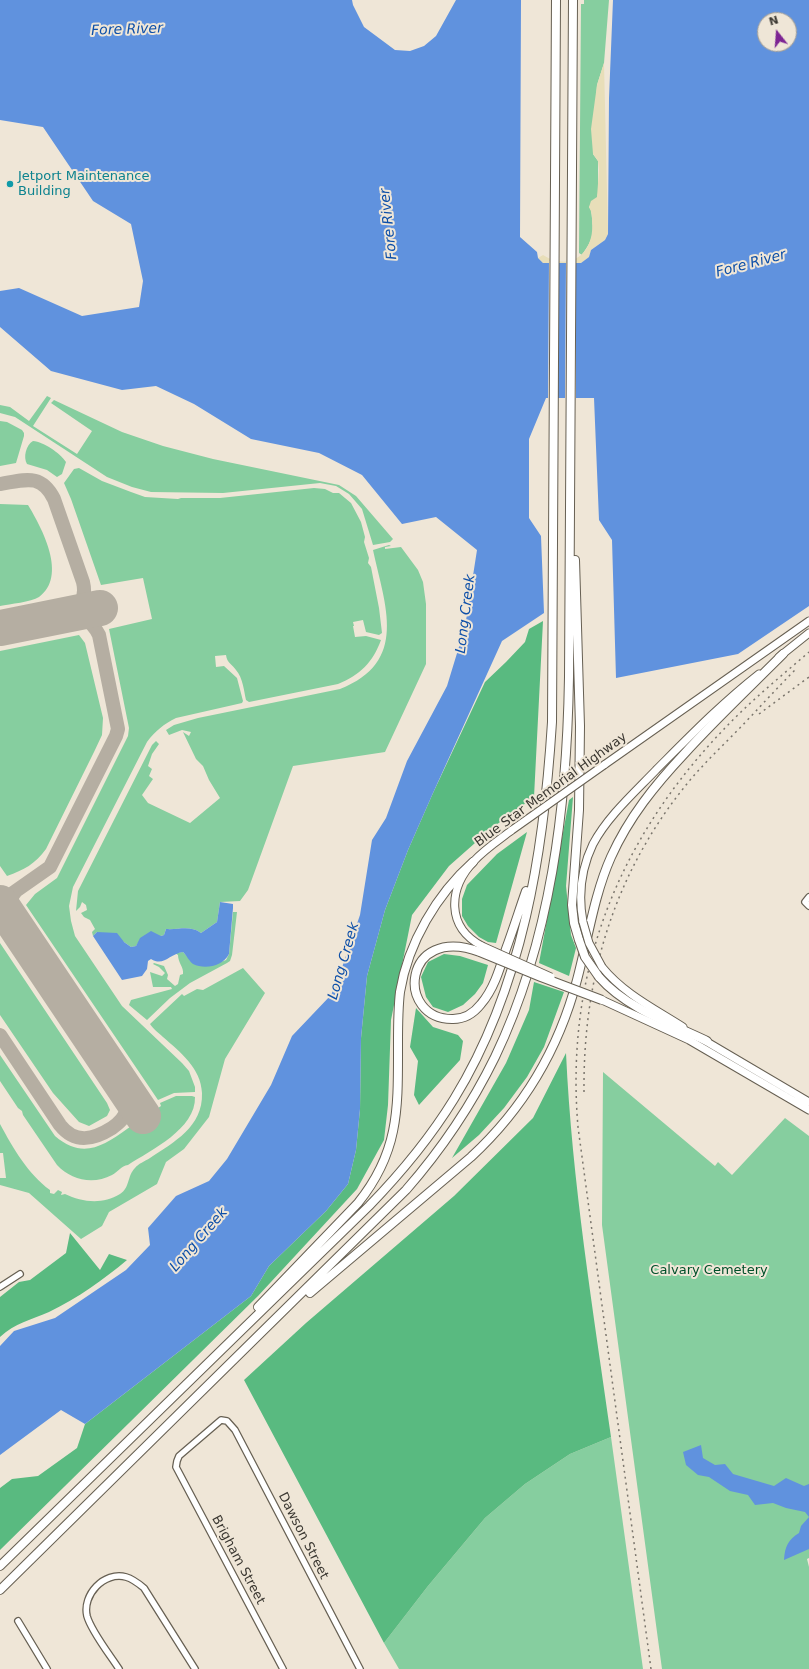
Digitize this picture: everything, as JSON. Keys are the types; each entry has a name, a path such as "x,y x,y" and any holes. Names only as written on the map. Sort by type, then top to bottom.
{"highway":[{"path":"0,1566 383,1192 421,1147 454,1098 482,1047 504,992 521,936 537,858 546,802 552,722 556,0"},
{"path":"0,1590 388,1210 420,1175 445,1142 466,1109 495,1057 511,1021 526,978 548,890 558,831 565,774 568,716 570,521 572,0"},
{"path":"570,521 575,562 580,708 579,810 572,895 574,923 585,957 599,977 611,990 626,1000 707,1041"},
{"path":"229,1366 318,1287 476,1152 514,1110 542,1068 564,1020 577,979 603,879 611,857 628,824 654,787 704,732 783,654"},
{"path":"537,858 496,977 489,993 481,1005 472,1013 456,1019 440,1017 427,1010 418,997 414,982 418,968 426,956 439,948 449,946 481,949 541,977 602,1000"},
{"path":"242,1329 249,1317 264,1300 358,1203 382,1166 391,1143 397,1115 399,1003 406,968 416,941 435,906 460,874 474,862"}],"main road":[{"name":"Blue Star Memorial Highway","path":"481,949 462,930 454,908 457,890 463,876 474,862 512,830 809,621"},
{"path":"809,633 742,688 691,735 631,796 602,830 590,852 584,869 580,896 583,922 589,943 602,967 628,993 809,1102"},
{"path":"602,1000 689,1040 809,1110"}],"street":[{"path":"807,904 809,897"},
{"path":"0,1287 20,1274"},
{"name":"Dawson Street","path":"177,1460 189,1447 221,1420 227,1421 235,1430 360,1669"},
{"name":"Brigham Street","path":"177,1460 176,1467 284,1669"},
{"path":"119,1669 90,1623 87,1617 86,1604 88,1598 97,1585 110,1578 124,1576 135,1580 144,1588 195,1669"},
{"path":"18,1621 47,1669"}],"green space":[{"path":"584,0 609,0 604,63 597,85 593,145 593,154 598,161 598,193 597,198 589,207 591,210 593,229 589,243 582,255 579,253 581,4 584,4"},
{"path":"47,396 51,398 33,426 77,454 92,431 51,403 54,400 122,432 163,446 213,459 339,485 356,496 393,539 390,542 373,545 362,509 349,494 336,486 320,483 223,493 151,492 132,487 107,477 15,417 0,413 0,405 10,407 29,421"},
{"path":"0,421 7,422 22,430 24,436 16,463 0,466"},
{"path":"33,441 47,446 56,452 66,462 62,474 57,477 47,470 27,464 25,458 26,451"},
{"path":"79,468 102,481 145,497 178,499 220,498 314,488 339,493 351,503 361,522 365,537 364,542 369,558 368,563 371,567 379,608 382,633 379,635 366,632 363,620 353,622 355,637 366,636 381,640 378,648 365,667 353,676 338,684 249,702 246,700 240,677 229,662 226,655 215,656 216,667 224,666 237,678 243,701 242,703 176,718 153,734 147,742 73,887 69,906 75,936 122,1006 189,1071 195,1087 195,1092 174,1093 158,1100 26,905 35,894 57,878 128,736 129,728 109,629 152,619 143,578 101,585 64,483 74,469"},
{"path":"0,504 28,505 40,526 50,552 52,565 51,577 47,588 39,597 26,602 0,606"},
{"path":"389,545 391,546 385,547 385,549 401,547 418,570 423,582 426,604 426,664 385,752 293,766 248,890 240,901 220,902 217,922 201,933 189,928 166,929 164,935 138,943 136,946 131,947 124,942 97,932 93,936 92,932 95,929 90,920 84,917 81,913 87,910 86,905 82,902 76,911 78,891 152,745 156,741 159,744 152,754 148,766 152,769 149,776 153,779 142,795 148,803 190,823 220,798 209,780 203,766 196,759 183,732 189,736 191,732 182,730 169,735 166,730 174,725 198,718 340,689 362,678 376,664 384,648 387,630 386,611 373,550"},
{"path":"543,621 534,797 492,828 449,866 412,915 391,1020 388,1105 384,1140 357,1189 258,1296 0,1550 0,1488 12,1479 38,1476 77,1448 85,1424 251,1296 269,1266 326,1211 348,1184 356,1150 360,1109 361,1038 367,976 385,910 408,850 433,793 485,682 525,642 529,629"},
{"path":"79,635 85,643 103,718 102,735 46,849 38,859 29,866 7,876 0,866 0,651"},
{"path":"573,797 566,886 571,935 576,948 569,976 539,963 569,800"},
{"path":"527,832 496,943 488,942 479,937 468,926 462,916 462,899 467,885 497,854"},
{"path":"233,912 237,912 230,961 190,983 170,998 147,1020 129,1005 131,1000 172,989 171,987 153,987 150,972 162,976 165,973 153,964 154,963 164,966 168,975 167,979 175,986 178,984 180,975 183,974 183,972 178,955 175,953 183,952 193,962 202,966 207,966 226,960 229,954"},
{"path":"0,943 107,1103 110,1110 107,1116 89,1126 79,1122 53,1093 0,1015"},
{"path":"444,954 460,956 488,965 483,983 475,994 463,1005 448,1012 433,1007 426,997 421,977 428,962"},
{"path":"243,968 265,993 225,1059 209,1117 184,1149 166,1162 157,1184 109,1212 102,1226 81,1239 29,1193 0,1185 0,1178 6,1178 3,1153 0,1153 0,1124 22,1160 42,1184 50,1190 50,1193 54,1194 58,1190 62,1192 61,1195 65,1194 78,1199 92,1201 106,1200 120,1194 125,1189 132,1171 168,1146 185,1132 198,1115 201,1105 201,1084 194,1068 183,1055 150,1024 182,994 184,996 197,989 203,990"},
{"path":"534,982 564,992 544,1047 527,1077 504,1108 479,1135 452,1158 506,1063 529,1010"},
{"path":"416,1008 433,1027 458,1035 463,1041 460,1060 419,1105 414,1095 418,1061 410,1047"},
{"path":"566,1053 578,1197 611,1437 570,1454 525,1484 485,1518 428,1586 384,1643 244,1380 306,1323 454,1196 533,1118"},
{"path":"0,1055 55,1136 74,1147 83,1149 92,1148 109,1141 161,1106 160,1103 176,1096 195,1097 193,1108 188,1119 180,1129 148,1153 105,1178 97,1180 83,1179 69,1174 57,1165 23,1115 22,1111 18,1108 0,1081"},
{"name":"Calvary Cemetery","path":"603,1072 715,1166 718,1162 732,1175 785,1118 809,1136 809,1558 807,1559 809,1567 809,1669 662,1669 602,1225"},
{"path":"70,1233 100,1270 109,1254 127,1260 80,1295 49,1312 11,1328 0,1337 0,1297 19,1282 30,1280 66,1253"},
{"path":"611,1437 643,1669 399,1669 384,1643 428,1586 485,1518 525,1484 570,1454"}],"sand":[{"path":"604,63 608,234 605,240 591,250 589,257 581,263 543,263 538,258 543,255 553,260 563,262 572,260 585,250 590,242 592,220 589,207 591,201 597,197 599,170 598,161 593,154 591,129 597,85"}],"water":[{"path":"0,0 352,0 364,27 395,50 410,51 424,46 436,36 456,0 521,0 520,237 537,252 538,258 543,263 581,263 589,257 591,250 605,240 608,234 609,98 613,0 809,0 809,606 738,654 616,678 612,540 599,520 594,398 546,398 529,439 529,518 541,536 544,613 502,641 408,850 385,910 367,976 361,1038 360,1109 356,1150 348,1184 326,1211 269,1266 251,1296 85,1424 61,1410 0,1455 0,1346 14,1331 55,1318 126,1270 150,1245 148,1228 176,1196 209,1181 227,1159 271,1085 292,1036 331,995 360,915 372,840 386,818 407,761 447,686 465,627 477,550 436,517 402,524 362,475 319,453 251,439 194,404 156,386 122,390 51,371 0,327 0,291 19,288 82,316 139,307 143,281 131,224 93,201 43,127 0,120"},
{"path":"220,902 233,904 229,954 223,961 213,966 203,967 193,964 183,952 160,962 151,959 148,961 147,969 142,976 122,980 93,936 97,932 117,933 124,942 131,947 136,946 140,938 151,931 161,936 164,935 166,929 189,928 201,933 217,922"},
{"path":"701,1445 703,1458 715,1465 725,1464 733,1474 774,1486 786,1478 804,1486 809,1484 809,1517 805,1512 786,1508 773,1503 755,1505 748,1495 730,1491 709,1477 698,1475 686,1465 683,1452"},
{"path":"809,1517 809,1549 784,1560 785,1551 788,1544 792,1538 799,1533 801,1526"}],"pier":[{"path":"549,261 559,261 558,400 548,400"},
{"path":"566,261 576,261 576,400 565,400"}],"taxiway":[{"path":"0,484 32,480 44,485 54,499 84,588 81,603 74,610 64,615"},
{"path":"0,902 50,867 116,736 118,729 99,635 93,625 85,619 76,616 64,615"},
{"path":"12,920 10,905 11,898 16,891"},
{"path":"0,1035 60,1125 72,1135 84,1138 91,1137 105,1132 117,1124 123,1118 127,1109 128,1102 126,1091"}],"runway":[{"path":"0,628 100,608"},
{"path":"0,903 143,1116"}],"railway":[{"path":"651,1669 578,1127 576,1066 581,1008 593,953 611,899 635,849 665,800 701,754 743,710 809,652"},
{"path":"584,1092 585,1051 589,1010 596,971 606,933 620,895 637,859 658,824 687,783 796,669"},
{"path":"759,714 809,677"}],"place":[{"name":"Jetport Maintenance Building","path":"10,184"}],"water label":[{"name":"Fore River","path":"127,30"},
{"name":"Fore River","path":"389,224"},
{"name":"Fore River","path":"751,264"},
{"name":"Long Creek","path":"466,614"},
{"name":"Long Creek","path":"344,961"},
{"name":"Long Creek","path":"199,1240"}]}
